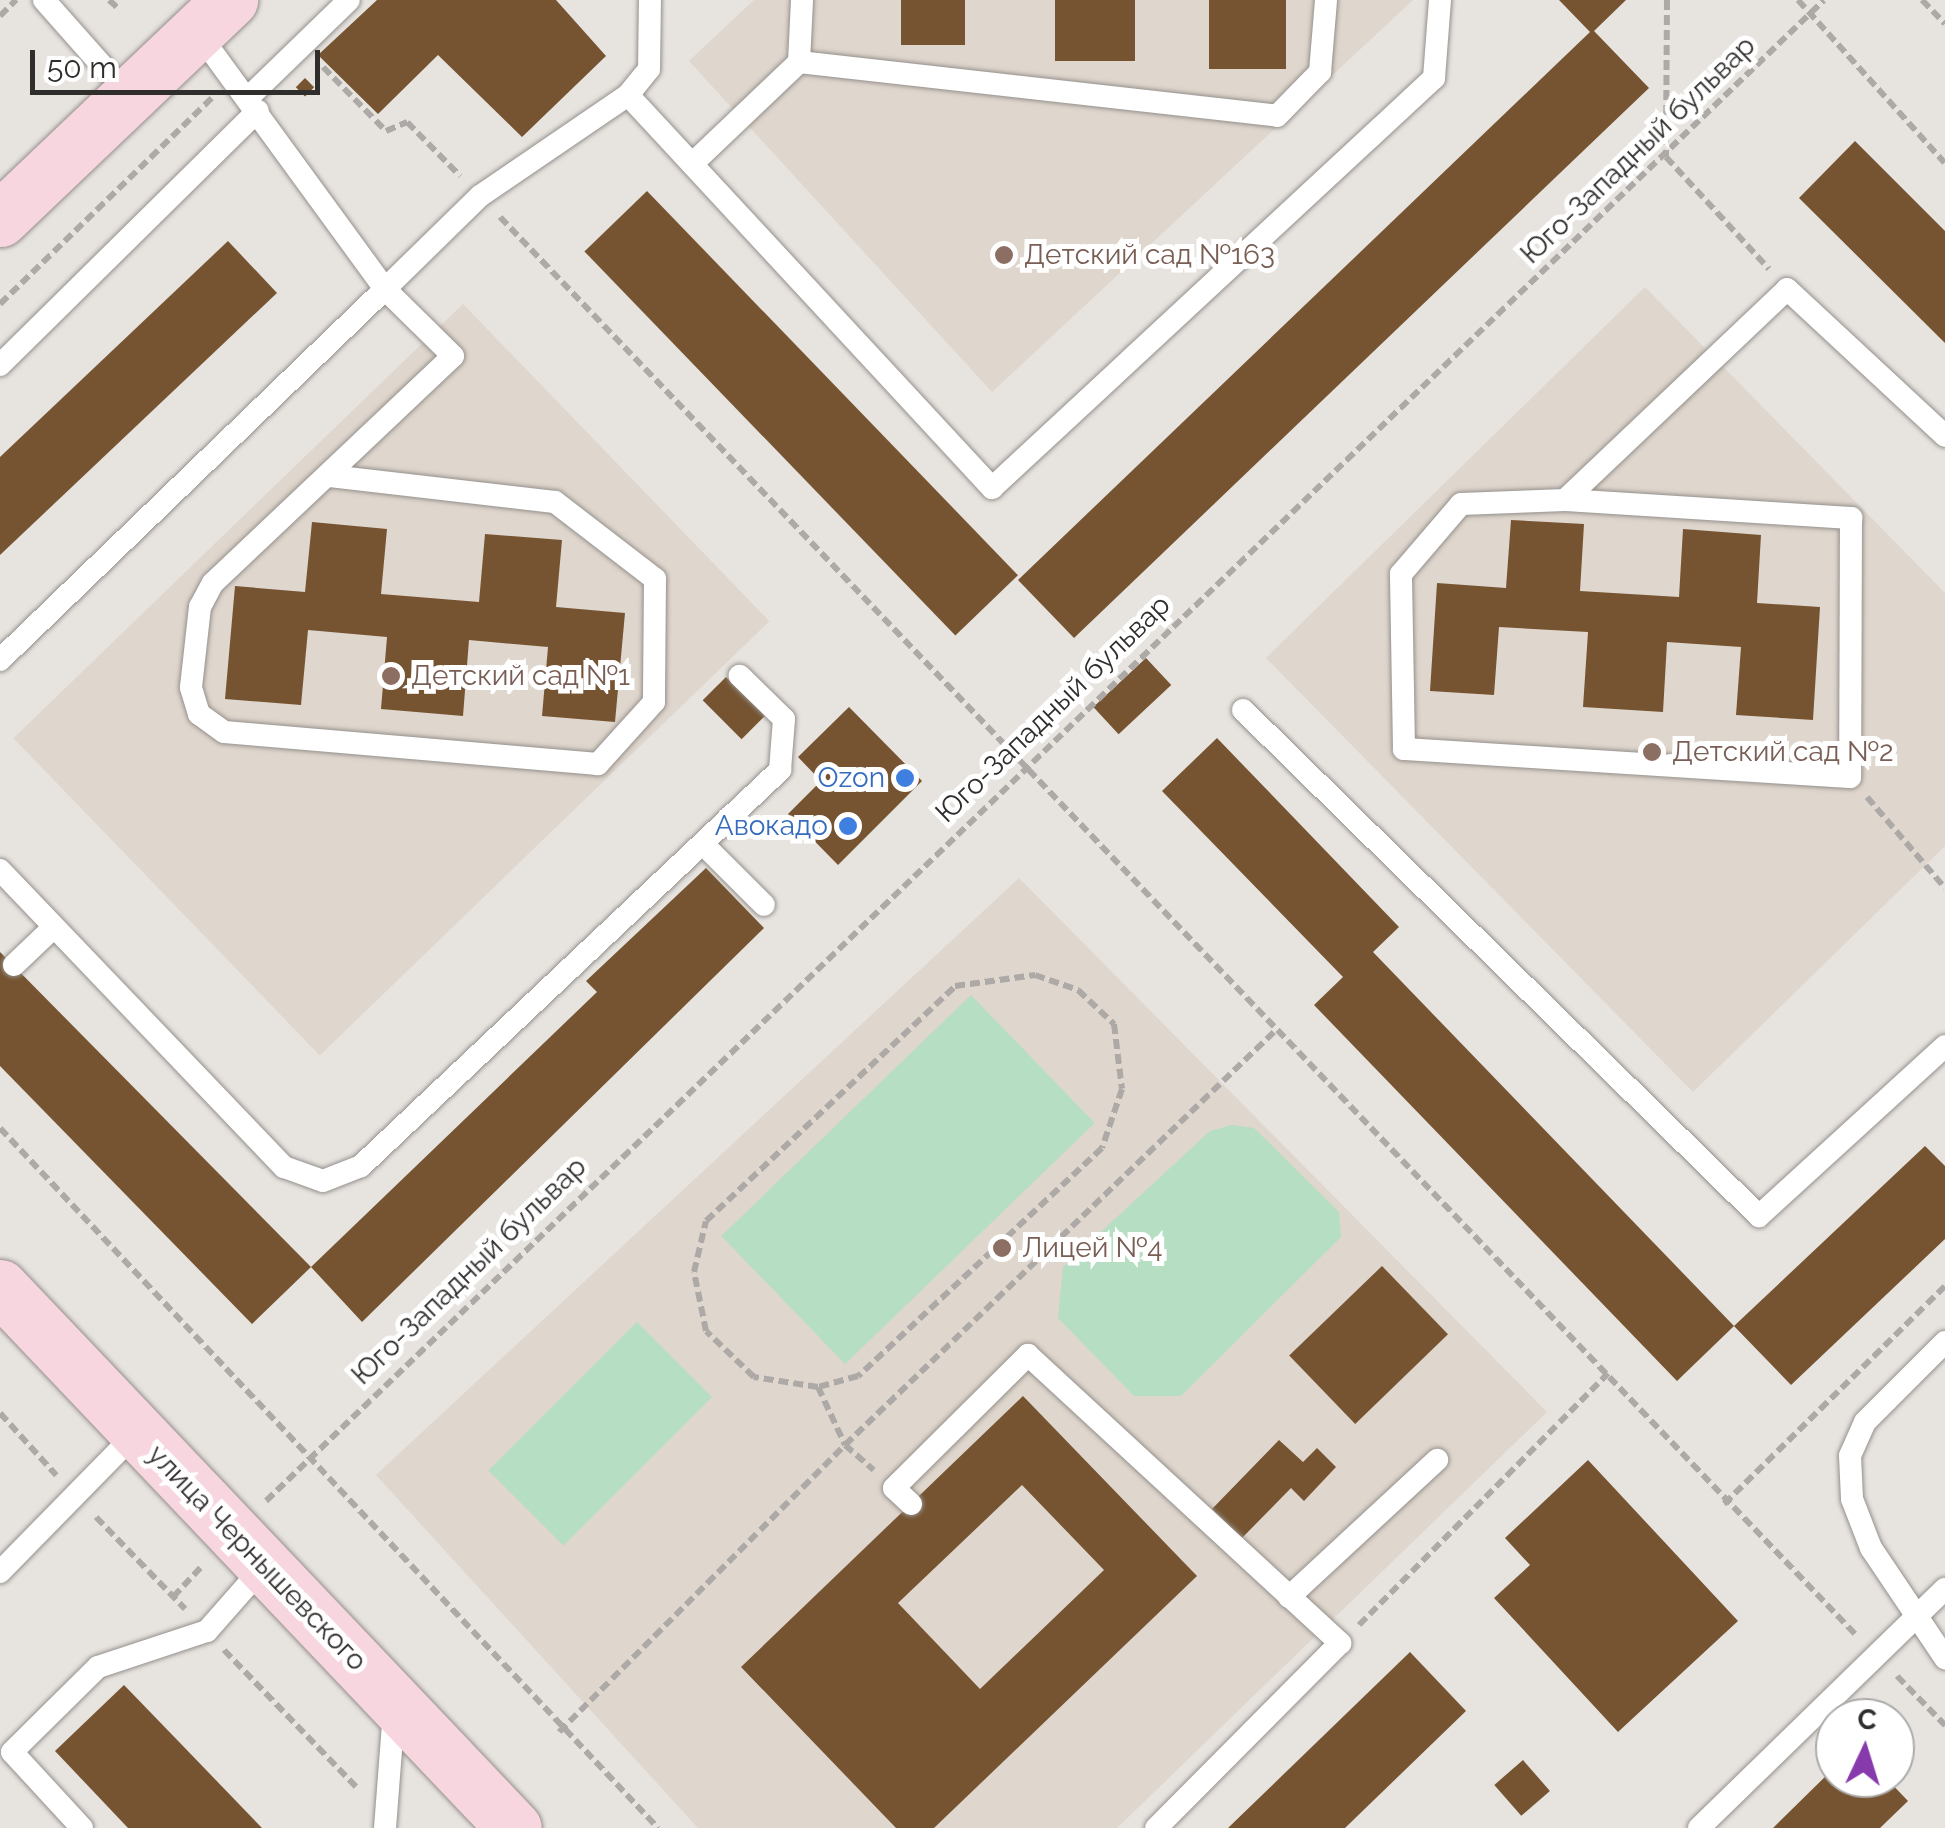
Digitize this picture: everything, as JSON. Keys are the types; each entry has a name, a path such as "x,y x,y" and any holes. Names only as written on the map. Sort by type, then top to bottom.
{"main road":[{"path":"0,218 118,82 196,9"},
{"path":"0,171 118,82"},
{"name":"улица Чернышевского","path":"0,1287 514,1828"}],"lane":[{"path":"44,0 118,82"},
{"path":"0,365 222,146 302,46 349,0"},
{"path":"0,660 480,196 628,94 649,70 650,0"},
{"path":"692,164 800,62 802,0"},
{"path":"800,62 1276,116 1320,72 1326,0"},
{"path":"628,94 992,488 1434,78 1440,0"},
{"path":"196,9 255,103 386,289 453,356 213,583 200,607 191,686 211,723 224,732 598,764 654,702 656,579 554,502 330,476"},
{"path":"1565,500 1787,289 1945,436"},
{"path":"1565,500 1851,518 1850,777 1404,749 1401,574 1461,504 1565,500"},
{"path":"0,870 284,1167 324,1181 361,1166 780,770 784,719 740,676"},
{"path":"1243,710 1758,1216 1944,1048"},
{"path":"704,844 764,904"},
{"path":"14,966 53,928"},
{"path":"1945,1342 1865,1422 1850,1456 1852,1499 1912,1622 1945,1658"},
{"path":"902,1496 1028,1355 1340,1643 1156,1828"},
{"path":"0,1572 138,1432"},
{"path":"1290,1597 1437,1460"},
{"path":"82,1828 6,1758 98,1667 206,1631 265,1566"},
{"path":"1699,1828 1945,1589"},
{"path":"385,1828 395,1703"}],"path":[{"path":"0,16 16,0"},
{"path":"110,0 120,10"},
{"path":"1668,0 1666,157 1787,289"},
{"path":"1798,0 1945,163"},
{"name":"Юго-Западный бульвар","path":"262,1505 1024,768 1666,157 1824,0"},
{"path":"1922,0 1945,24"},
{"path":"302,46 386,131 406,122 480,196 1024,768 1608,1373 1724,1504 1945,1725"},
{"path":"188,99 222,146"},
{"path":"0,304 198,112"},
{"path":"1850,777 1945,888"},
{"path":"1035,975 1078,990 1114,1024 1122,1089 1102,1148 858,1376 818,1387 754,1377 706,1331 694,1272 706,1221 955,986 1035,975"},
{"path":"559,1732 845,1446 1276,1030"},
{"path":"0,1128 313,1452 559,1732 658,1828"},
{"path":"1724,1504 1945,1286"},
{"path":"1340,1643 1608,1373"},
{"path":"818,1387 845,1446 902,1496"},
{"path":"173,1596 210,1559"}],"shaded area":[{"name":"Детский сад №163","path":"754,0 1413,0 992,392 689,61"},
{"name":"Детский сад №2","path":"1645,287 1945,593 1945,846 1693,1092 1266,658"},
{"name":"Детский сад №1","path":"463,304 769,621 320,1055 13,738"},
{"name":"Лицей №4","path":"1019,878 1547,1412 1117,1828 698,1828 376,1475"}],"green space":[{"path":"971,995 1095,1123 845,1364 721,1236"},
{"path":"1232,1125 1254,1128 1339,1212 1341,1237 1181,1396 1134,1396 1058,1318 1063,1267 1210,1131"},
{"path":"637,1322 712,1397 563,1545 489,1470"}],"building":[{"path":"377,0 556,0 606,56 522,137 438,55 378,114 318,55"},
{"path":"901,0 965,0 965,45 901,45"},
{"path":"1055,0 1135,0 1135,61 1055,61"},
{"path":"1209,0 1286,0 1286,69 1209,69"},
{"path":"1559,0 1626,0 1594,31 1649,88 1074,638 1018,580 1590,32"},
{"path":"305,78 314,87 305,96 296,87"},
{"path":"1855,141 1945,231 1945,343 1799,198"},
{"path":"647,191 1018,575 955,636 584,251"},
{"path":"228,241 277,293 0,555 0,457"},
{"path":"1511,520 1584,524 1580,591 1679,597 1683,529 1761,535 1757,603 1820,607 1813,720 1736,715 1741,647 1667,642 1663,712 1583,707 1588,632 1499,627 1494,695 1430,691 1437,583 1506,588"},
{"path":"312,522 387,529 381,594 479,602 485,534 562,540 556,607 625,613 615,722 542,716 548,647 469,640 463,716 381,709 387,637 308,630 301,705 225,699 235,586 305,592"},
{"path":"1146,658 1171,685 1119,734 1093,707"},
{"path":"726,677 765,716 742,739 703,700"},
{"path":"849,707 922,781 838,865 788,814 821,781 798,757"},
{"path":"1217,738 1399,927 1373,952 1734,1326 1677,1381 1314,1005 1343,977 1162,791"},
{"path":"706,868 764,928 362,1322 311,1267 597,992 586,981"},
{"path":"0,952 311,1267 252,1324 0,1066"},
{"path":"1925,1146 1945,1166 1945,1239 1791,1385 1734,1326"},
{"path":"1382,1266 1448,1334 1355,1424 1289,1356"},
{"path":"1023,1396 1197,1576 934,1828 896,1828 741,1667","holes":["1022,1485 1104,1570 980,1689 898,1603"]},
{"path":"1279,1440 1303,1462 1317,1448 1336,1467 1304,1501 1291,1488 1242,1538 1212,1509"},
{"path":"1588,1460 1738,1621 1618,1732 1494,1598 1530,1565 1505,1538"},
{"path":"1410,1652 1466,1711 1345,1828 1228,1828"},
{"path":"124,1685 262,1828 128,1828 55,1751"},
{"path":"1523,1760 1550,1791 1521,1816 1494,1785"},
{"path":"1815,1787 1815,1798 1908,1801 1880,1828 1773,1828"}],"place":[{"name":"Детский сад №163","path":"1004,255"},
{"name":"Детский сад №1","path":"391,676"},
{"name":"Детский сад №2","path":"1652,752"},
{"name":"Ozon","path":"905,778"},
{"name":"Авокадо","path":"848,826"},
{"name":"Лицей №4","path":"1002,1248"}]}
